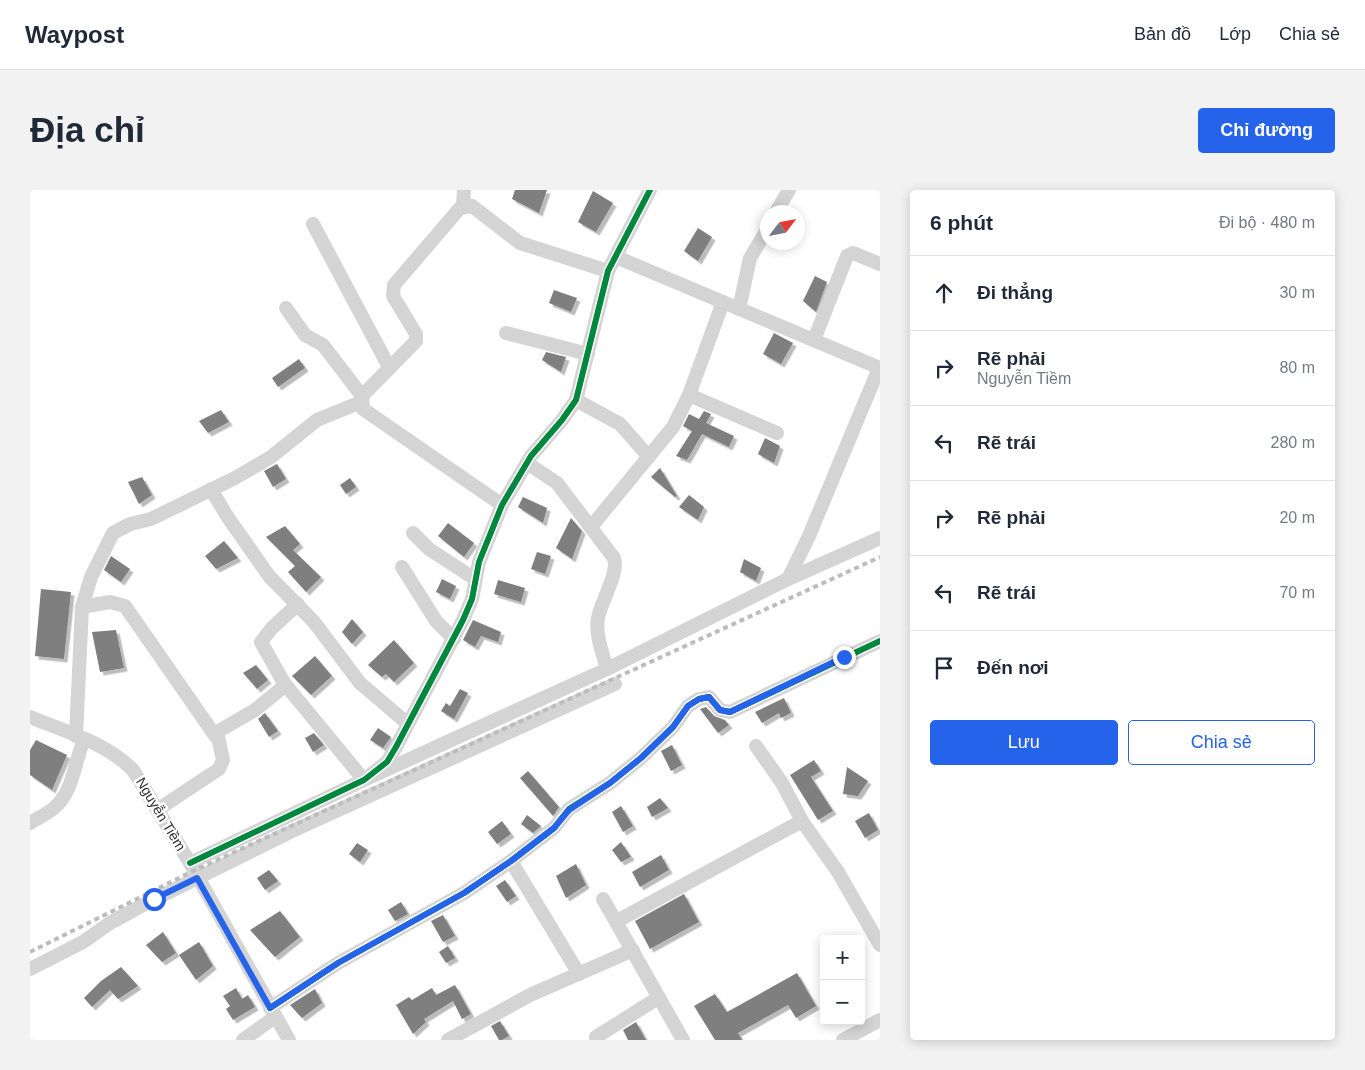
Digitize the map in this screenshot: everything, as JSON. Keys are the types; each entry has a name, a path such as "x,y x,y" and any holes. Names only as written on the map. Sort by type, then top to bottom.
{"street":[{"path":"30,823 54,808 69,788 80,738 82,607 91,577 114,532 130,524 151,518 235,478 271,457 317,420 362,399 389,367 413,346 416,338 393,296 394,286 463,206 464,190"},
{"path":"364,780 387,762 454,639 472,599 475,578 502,505 527,463 576,400 608,272 650,190"},
{"path":"780,205 789,190"},
{"path":"463,206 472,206 520,243 608,272"},
{"path":"313,224 389,367"},
{"path":"739,309 750,258 760,241"},
{"path":"814,340 847,256 853,252 880,264"},
{"path":"616,257 879,368 809,536 788,579"},
{"path":"591,527 673,427 689,395 723,302"},
{"path":"286,308 306,335 323,345 362,399 365,411 502,505"},
{"path":"506,333 588,354"},
{"path":"689,395 777,433"},
{"path":"576,400 620,424 649,457"},
{"path":"527,463 558,483 615,563 598,620 600,644 607,669"},
{"path":"211,488 227,516 269,576 298,604 360,684 408,724"},
{"path":"413,533 429,549 475,578"},
{"path":"190,862 607,669 788,579 880,538"},
{"path":"402,567 436,621 454,639"},
{"path":"82,607 110,602 125,606 216,737 223,760 219,769 157,810"},
{"path":"298,604 272,628 261,642 284,683 364,780"},
{"path":"243,1040 273,1012 338,963 464,893 511,861 554,828 569,810 628,770 666,734 688,706 699,699 709,697 720,710 730,712 880,641"},
{"path":"216,737 216,732 221,728 273,697 282,688 284,683"},
{"path":"30,969 83,942 110,923 141,906 288,833 615,684"},
{"name":"Nguyễn Tiềm","path":"30,716 100,745 123,760 133,770 190,862 197,878 288,1040"},
{"path":"756,746 782,783 802,820 843,880 880,945"},
{"path":"617,921 802,820"},
{"path":"511,861 579,974"},
{"path":"603,899 683,1040"},
{"path":"448,1040 530,995 633,950"},
{"path":"596,1037 658,998"},
{"path":"843,1040 880,1020"}],"building":[{"path":"515,190 547,190 539,213 512,199"},
{"path":"593,191 613,203 596,232 578,222"},
{"path":"698,228 712,237 698,261 684,251"},
{"path":"815,276 827,282 816,312 803,301"},
{"path":"554,290 577,298 571,312 549,303"},
{"path":"774,333 793,343 781,364 763,354"},
{"path":"546,352 566,357 561,372 542,360"},
{"path":"299,359 305,368 278,387 272,378"},
{"path":"221,410 229,422 208,433 199,421"},
{"path":"704,411 711,414 706,423 734,436 729,447 702,434 687,460 676,456 692,431 683,426 689,414 699,419"},
{"path":"765,438 780,446 774,463 758,454"},
{"path":"277,464 286,479 273,487 264,471"},
{"path":"660,468 677,496 675,497 651,477"},
{"path":"142,477 152,495 139,504 128,482"},
{"path":"350,478 356,487 346,494 340,485"},
{"path":"689,495 704,507 698,520 679,507"},
{"path":"523,497 547,508 543,523 518,507"},
{"path":"571,518 582,531 572,559 556,548"},
{"path":"448,523 474,543 464,557 438,536"},
{"path":"285,526 300,544 293,550 321,577 306,592 288,572 295,566 266,537"},
{"path":"224,541 238,558 216,569 205,556"},
{"path":"537,552 551,556 545,574 531,569"},
{"path":"111,556 130,569 121,582 104,570"},
{"path":"744,559 761,568 756,581 740,572"},
{"path":"442,579 456,586 450,599 436,592"},
{"path":"498,580 525,588 521,602 494,594"},
{"path":"41,589 71,592 64,659 35,656"},
{"path":"352,619 363,632 352,644 342,632"},
{"path":"473,620 501,632 498,642 481,636 475,647 463,640"},
{"path":"116,630 124,668 100,672 92,632"},
{"path":"394,640 414,663 394,682 386,674 382,677 368,665"},
{"path":"315,656 332,676 311,695 292,676"},
{"path":"256,665 268,680 257,689 243,673"},
{"path":"460,689 468,693 454,719 441,711 446,703 450,706"},
{"path":"784,698 791,713 781,718 779,713 762,723 755,712"},
{"path":"706,707 714,716 725,720 729,725 718,733 700,709"},
{"path":"265,713 278,731 269,737 258,719"},
{"path":"378,728 391,737 383,748 370,740"},
{"path":"314,733 324,745 313,752 305,738"},
{"path":"36,740 67,755 52,790 30,775 30,750"},
{"path":"672,745 682,765 671,771 661,751"},
{"path":"814,760 821,771 811,777 833,811 818,820 790,775"},
{"path":"847,767 868,781 858,796 843,794"},
{"path":"528,771 559,807 553,816 520,778"},
{"path":"660,798 668,808 652,817 647,807"},
{"path":"621,806 633,826 623,832 612,812"},
{"path":"869,813 878,830 865,838 855,821"},
{"path":"527,815 541,826 533,833 521,824"},
{"path":"502,821 511,834 497,844 488,832"},
{"path":"621,842 631,857 621,862 612,850"},
{"path":"357,843 368,850 360,862 349,854"},
{"path":"661,855 669,870 640,887 632,872"},
{"path":"576,864 586,885 566,898 556,876"},
{"path":"269,870 278,881 265,890 257,878"},
{"path":"505,880 516,896 507,902 496,886"},
{"path":"684,894 699,922 650,949 635,921"},
{"path":"401,902 408,914 395,921 388,910"},
{"path":"280,911 300,937 275,957 250,930"},
{"path":"443,915 455,936 443,942 431,921"},
{"path":"163,932 176,953 162,962 146,945"},
{"path":"199,942 213,966 196,980 179,955"},
{"path":"448,946 455,958 446,963 439,952"},
{"path":"121,967 138,986 118,999 110,990 92,1007 84,998 101,981"},
{"path":"797,973 816,1006 796,1018 788,1005 738,1033 742,1040 715,1040 694,1006 715,994 727,1012"},
{"path":"455,985 471,1014 462,1019 453,1001 424,1019 426,1022 413,1034 396,1005 409,997 412,1000 432,988 436,995"},
{"path":"236,988 242,999 248,995 255,1007 233,1020 226,1009 230,1006 223,996"},
{"path":"315,989 322,1003 302,1018 290,1005"},
{"path":"500,1021 509,1036 502,1040 499,1040 491,1026"},
{"path":"636,1022 646,1040 628,1040 623,1030"}],"railway":[{"path":"30,952 193,871 880,557"}],"cycle path":[{"path":"190,863 364,780 387,762 463,620 472,599 479,562 502,505 531,456 562,420 576,400 608,271 650,190"},
{"path":"270,1008 338,963 464,893 511,861 554,828 569,809 610,783 641,758 673,727 688,706 699,699 709,697 720,710 730,712 880,641"}],"route":[{"path":"154,899 197,878 270,1008 338,963 401,930 464,893 511,861 554,828 560,822 562,816 576,804 628,770 673,727 684,710 699,699 709,697 720,710 730,712 844,657"}]}
